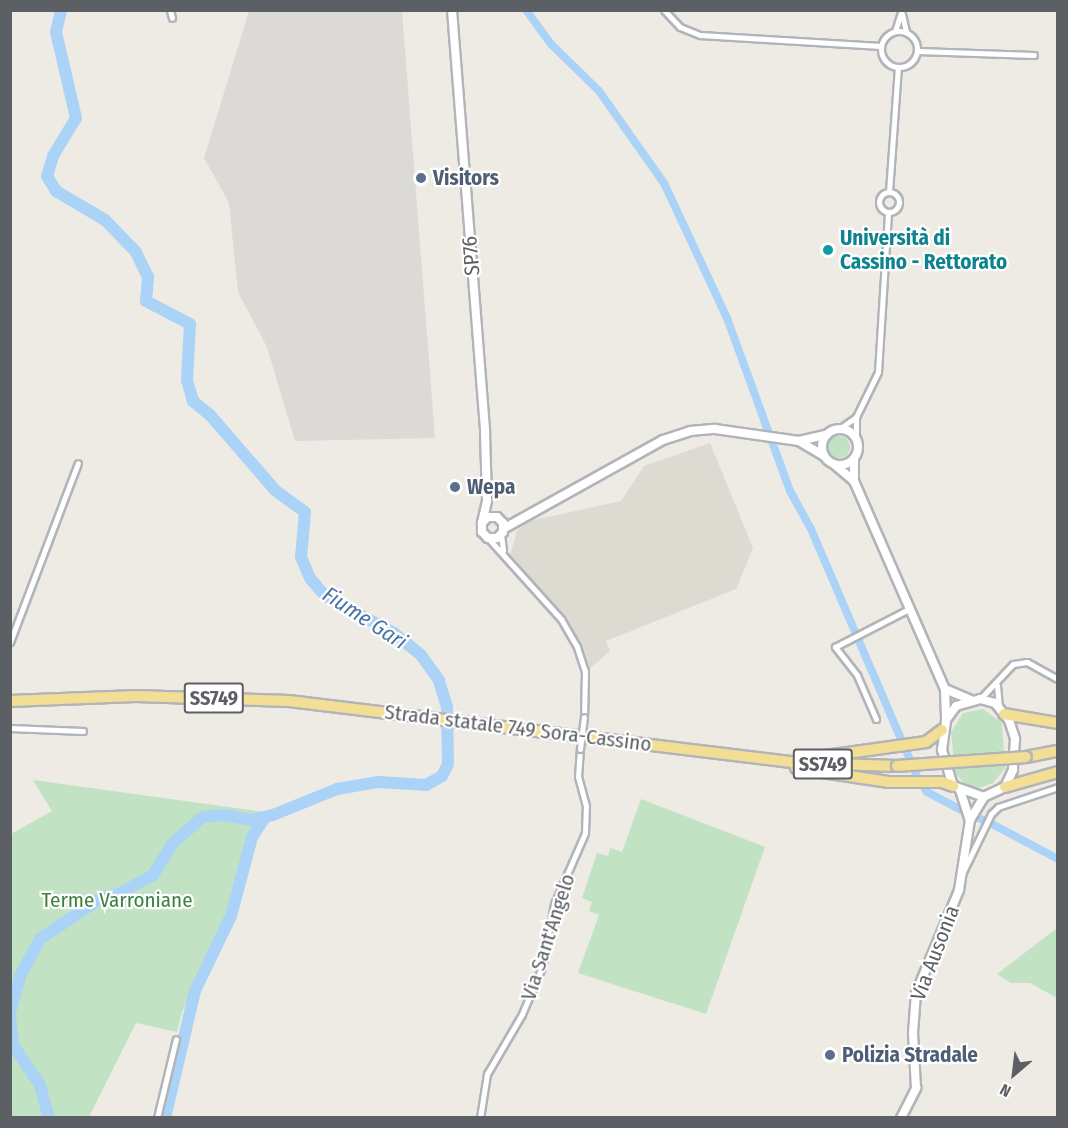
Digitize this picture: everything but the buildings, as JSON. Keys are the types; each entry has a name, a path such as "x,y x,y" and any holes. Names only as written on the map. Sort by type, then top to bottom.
{"highway":[{"name":"Strada statale 749 Sora-Cassino","path":"11,701 136,696 278,700 417,715 749,758 897,766 1058,756"},
{"path":"1002,712 1058,723"},
{"path":"749,758 821,758 917,744 944,725"},
{"name":"Strada statale 749 Sora-Cassino","path":"1026,757 1058,751"},
{"path":"749,758 804,770 898,782 936,782 957,788"},
{"path":"1005,787 1058,772"}],"street":[{"path":"170,10 172,18"},
{"name":"SP76","path":"452,10 485,434 487,501 482,523"},
{"path":"664,10 680,27 700,35 881,46"},
{"path":"895,31 902,12"},
{"path":"902,12 906,32"},
{"path":"895,31 906,32 915,39 918,51 913,61 898,67 885,60 881,46 885,37 895,31"},
{"path":"918,51 1034,55"},
{"path":"898,67 889,192 899,202 888,212 878,372 856,417 858,449 854,459 854,481 945,689 944,760 957,788 984,797 1005,787 1012,770 1015,739 1002,712 997,685"},
{"path":"888,212 878,202 880,196 889,192"},
{"path":"518,518 488,517 482,523 482,532 488,538 502,532 518,518 663,440 690,431 715,429 799,441 826,435 856,417"},
{"path":"839,429 856,438"},
{"path":"824,456 821,445 826,435"},
{"path":"799,441 824,456 854,481"},
{"path":"834,465 845,465 854,459"},
{"path":"10,642 78,463"},
{"name":"SP76","path":"487,501 498,518 502,532"},
{"path":"502,532 503,551"},
{"name":"Via Sant'Angelo","path":"480,1118 487,1074 522,1014 542,967 554,904 585,833 586,806 578,777 584,717 585,671 564,626 503,551 488,538"},
{"path":"876,719 857,675 836,651 841,641 909,609"},
{"path":"944,725 956,706 977,700 997,685 1013,664 1027,662 1058,678"},
{"path":"945,689 1002,712"},
{"path":"10,728 83,731"},
{"path":"962,874 991,814 998,807 1058,787"},
{"name":"Via Ausonia","path":"957,788 969,820"},
{"name":"Via Ausonia","path":"901,1118 916,1088 913,1033 916,993 954,904 962,874 969,820 984,797"},
{"path":"158,1118 176,1039"}],"shaded area":[{"path":"249,11 402,11 435,438 295,441 267,347 238,292 229,203 204,158"},
{"path":"710,443 753,548 736,589 606,641 610,651 589,669 573,633 510,555 517,531 529,521 621,501 644,466"}],"green space":[{"path":"839,436 847,439 850,447 847,455 839,458 831,455 828,447 831,439"},
{"path":"983,709 1002,723 1005,768 993,783 979,788 966,785 955,773 951,732 963,713"},
{"name":"Terme Varroniane","path":"33,780 265,812 242,859 228,915 182,1012 177,1032 136,1023 89,1117 11,1117 11,834 52,811"},
{"path":"641,799 765,847 706,1014 578,973 599,915 589,911 592,902 582,898 597,853 608,856 610,848 622,852"},
{"path":"1057,928 1057,998 1030,983 1011,983 997,974"}],"waterway":[{"name":"Fiume Gari","path":"10,1012 20,976 40,939 104,896 117,895 153,875 174,842 203,817 225,815 251,820 273,815 337,789 378,782 426,785 442,776 448,764 447,707 439,680 421,655 394,633 325,596 310,578 301,557 305,512 275,490 210,415 193,401 187,380 190,324 146,301 148,277 136,252 105,220 56,191 47,176 53,156 76,118 56,32 61,10"},
{"path":"526,10 551,44 599,91 664,183 727,318 790,491 811,529 917,776 927,792 963,811"},
{"path":"975,816 985,821"},
{"path":"165,1118 195,991 231,916 252,837 265,817"},
{"path":"990,823 1058,859"},
{"name":"Fiume Gari","path":"10,1017 13,1045 40,1085 49,1118"}],"place":[{"name":"Visitors","path":"421,178"},
{"name":"Università di Cassino - Rettorato","path":"828,250"},
{"name":"Wepa","path":"455,487"},
{"name":"Polizia Stradale","path":"830,1055"}]}
